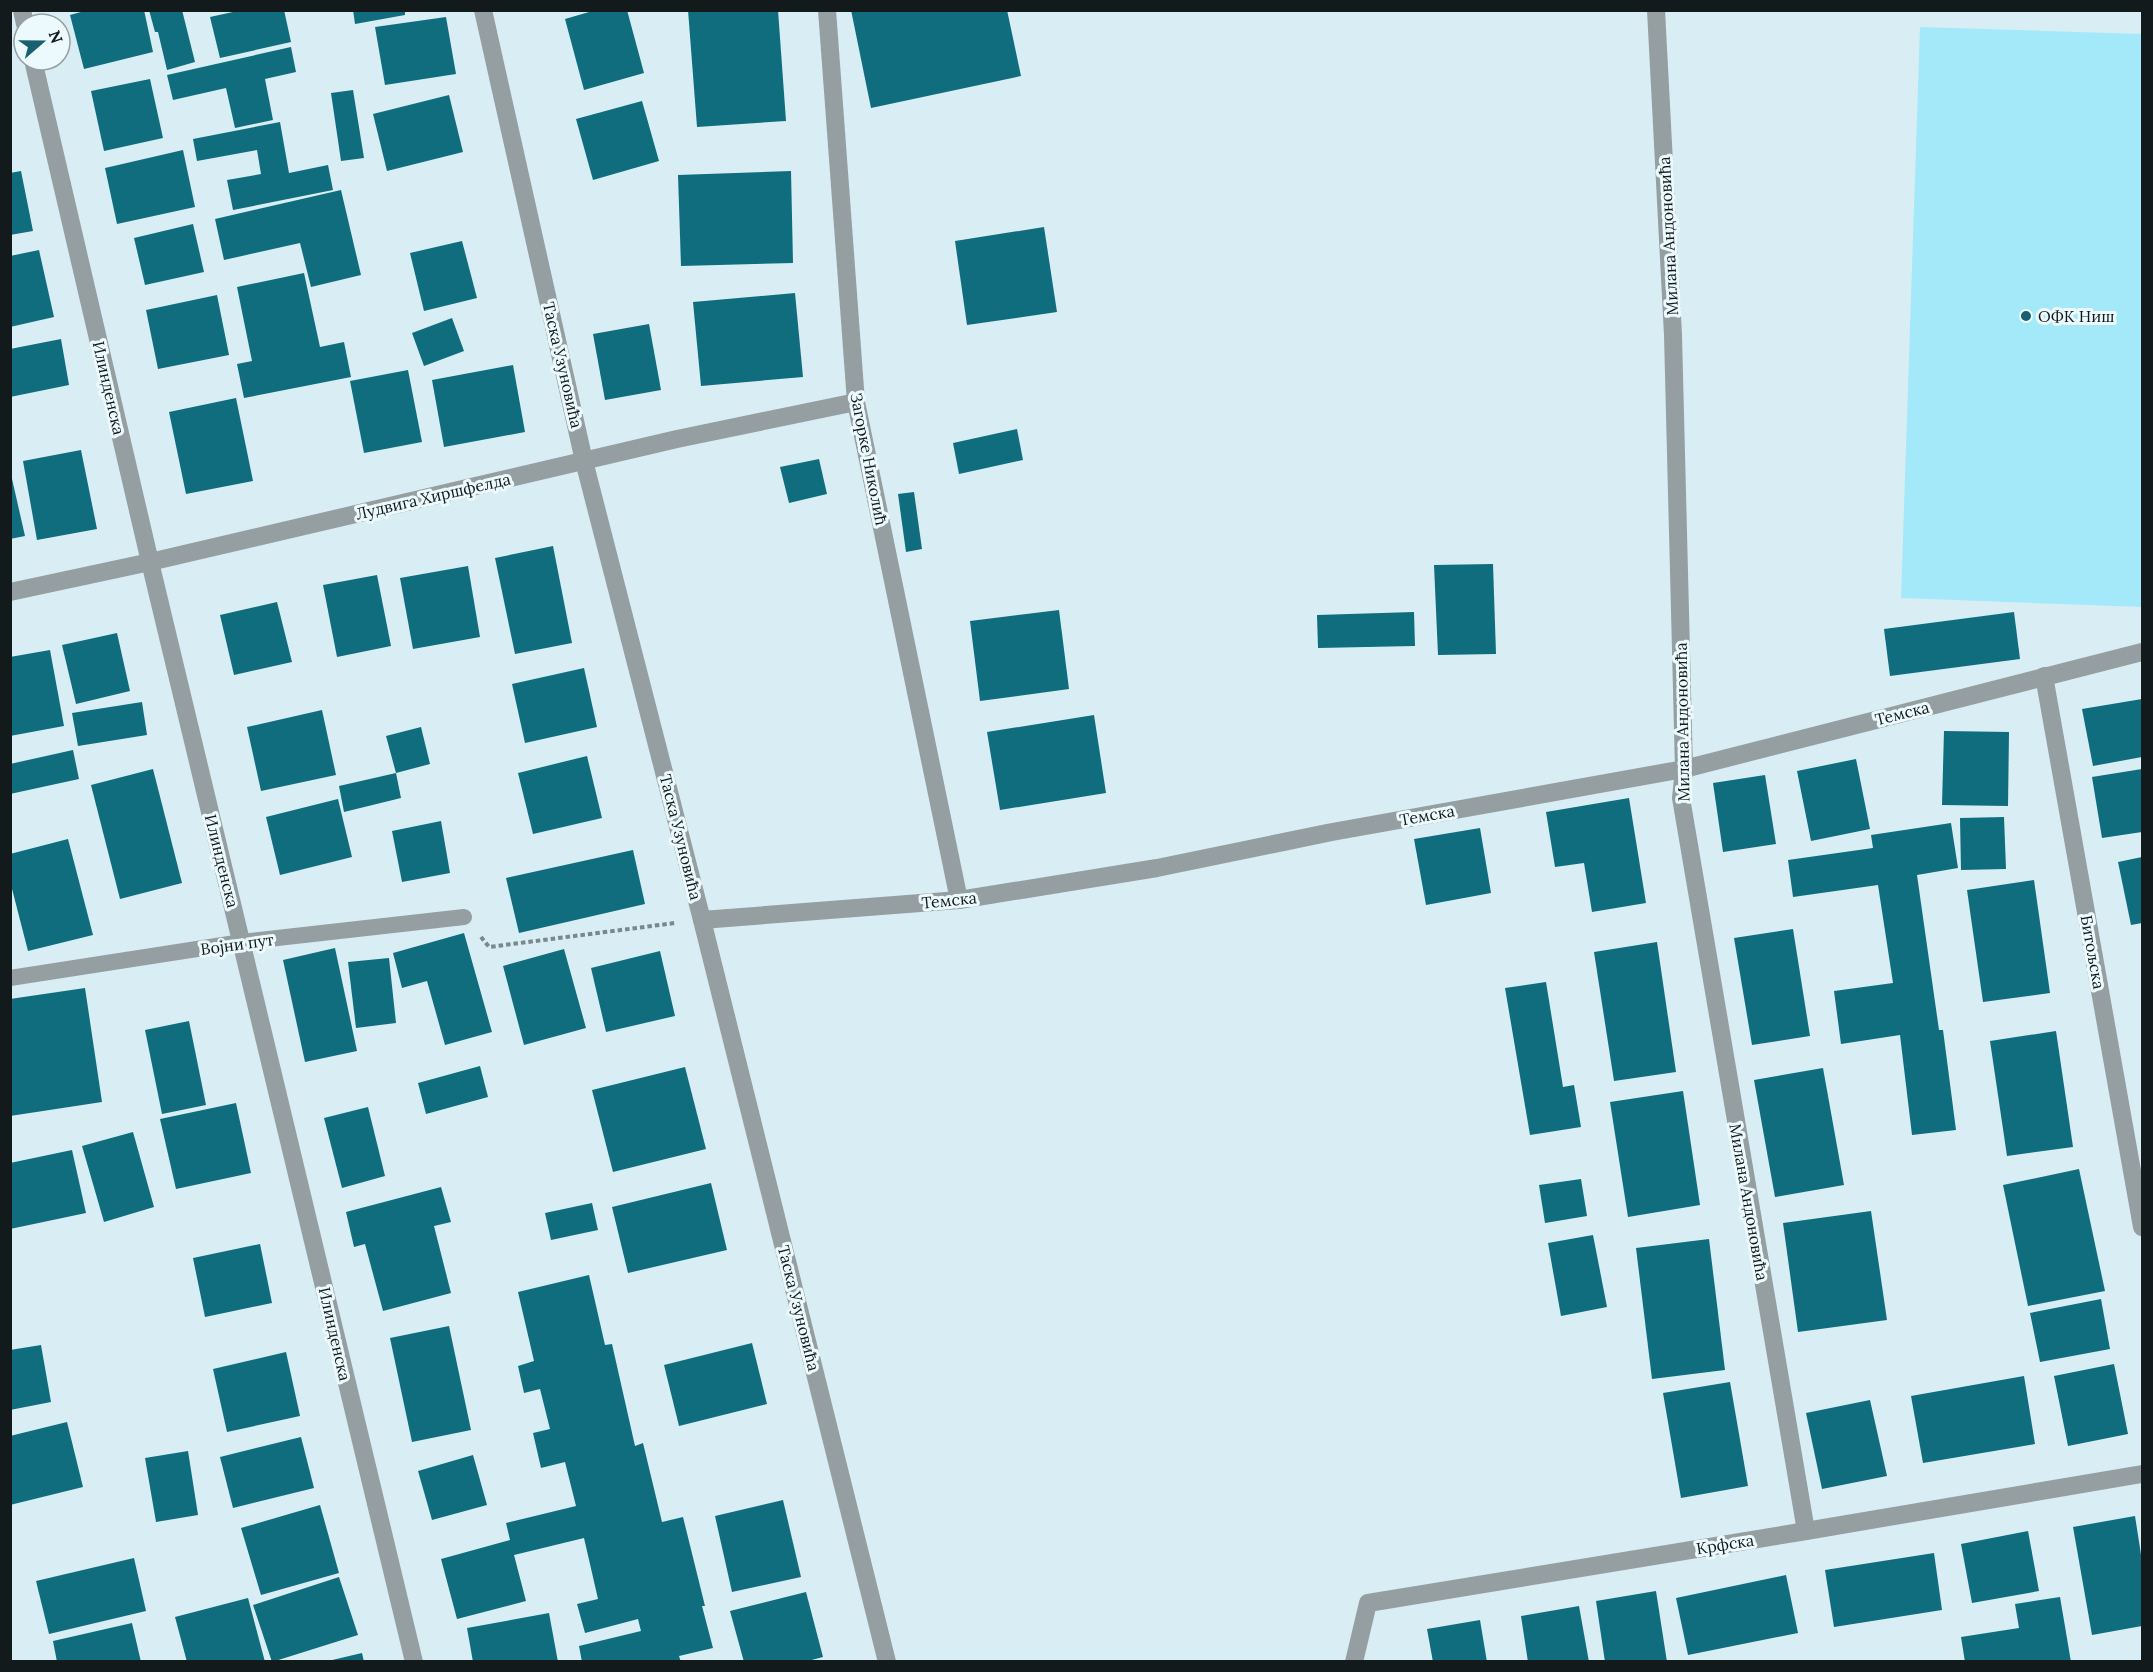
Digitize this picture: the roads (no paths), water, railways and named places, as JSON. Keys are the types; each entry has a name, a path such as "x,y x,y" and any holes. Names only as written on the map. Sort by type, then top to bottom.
{"street":[{"name":"Таска Узуновића","path":"483,10 584,461 702,920 886,1662"},
{"name":"Загорке Николић","path":"827,10 856,402 960,900"},
{"name":"Милана Андоновића","path":"1656,10 1673,335 1684,769 1681,798 1806,1531"},
{"name":"Илинденска","path":"36,72 150,562 414,1662"},
{"name":"Лудвига Хиршфелда","path":"10,592 150,562 677,439 856,402"},
{"name":"Темска","path":"702,920 960,900 1157,868 1332,832 1684,769 2142,652"},
{"name":"Битољска","path":"2044,676 2142,1227"},
{"name":"Крфска","path":"1354,1662 1368,1603 2142,1474"}],"lane":[{"name":"Војни пут","path":"10,978 242,942 464,917"}],"place":[{"name":"ОФК Ниш","path":"2026,316"}]}
